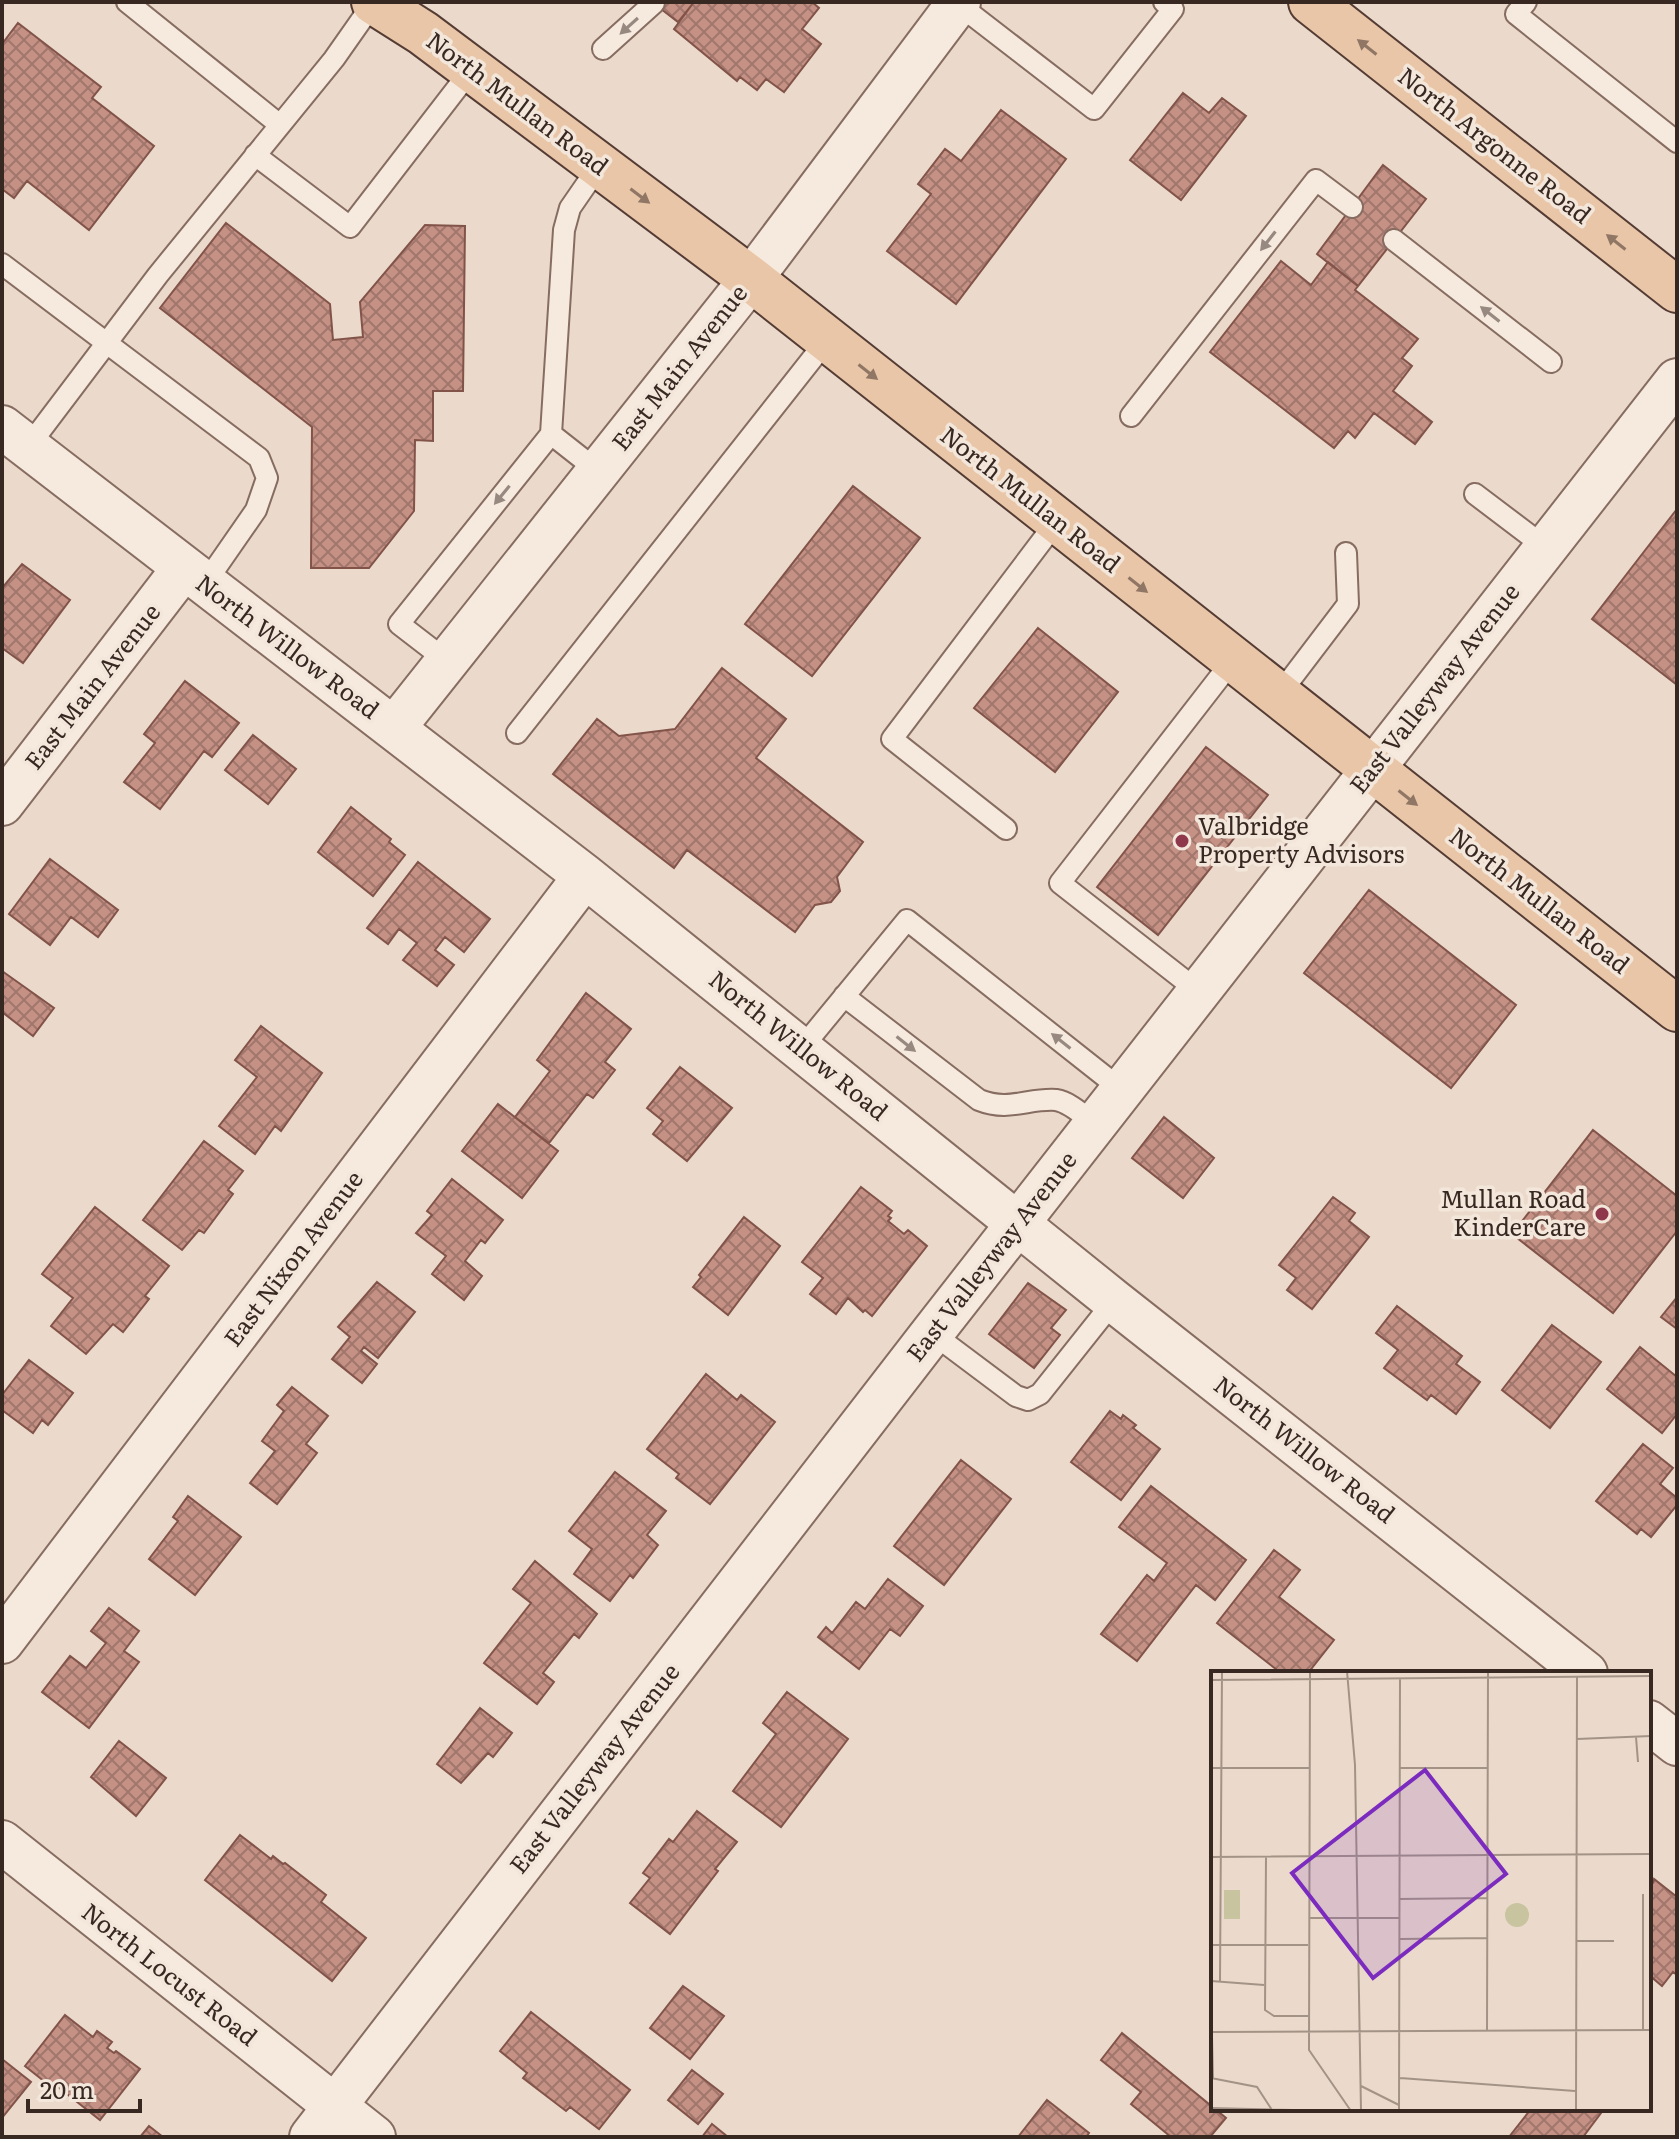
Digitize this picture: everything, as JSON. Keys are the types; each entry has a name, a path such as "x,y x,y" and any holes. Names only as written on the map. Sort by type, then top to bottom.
{"main road":[{"name":"North Mullan Road","path":"374,2 423,33 751,279 1677,1009"},
{"name":"North Argonne Road","path":"1311,2 1677,290"}],"street":[{"name":"East Main Avenue","path":"394,728 751,279 958,3"},
{"name":"East Valleyway Avenue","path":"323,2122 1018,1222 1677,380"},
{"name":"North Willow Road","path":"15,437 585,876 1114,1301 1583,1671"},
{"name":"East Main Avenue","path":"2,804 194,577"},
{"name":"East Nixon Avenue","path":"2,1642 585,876"},
{"path":"1651,1724 1677,1744"},
{"name":"North Locust Road","path":"2,1842 323,2122 374,2137"}],"lane":[{"path":"127,2 280,125"},
{"path":"15,437 108,343 158,275 334,59 374,2"},
{"path":"958,3 1094,109 1173,9 1164,2"},
{"path":"1526,2 1516,14 1677,142"},
{"path":"603,49 654,3"},
{"path":"255,155 350,227 471,70"},
{"path":"447,661 399,624 551,434 564,230 570,208 599,166"},
{"path":"1131,416 1316,180 1352,207"},
{"path":"1394,240 1551,362"},
{"path":"2,264 259,458 267,478 256,510 194,577"},
{"path":"517,733 827,340"},
{"path":"551,434 598,471"},
{"path":"1475,494 1545,547"},
{"path":"1006,829 892,739 1057,521"},
{"path":"1278,696 1348,604 1346,553"},
{"path":"1198,991 1060,883 1233,660"},
{"path":"801,1049 907,920 1122,1090"},
{"path":"844,996 979,1100 995,1106 1056,1100 1095,1124"},
{"path":"932,1333 1016,1396 1028,1400 1040,1394 1114,1301"}],"building":[{"path":"652,2 694,2 678,22"},
{"path":"694,2 812,2 819,8 802,29 821,44 784,92 766,79 757,90 740,77 737,81 674,29"},
{"path":"18,23 101,87 92,98 154,146 89,230 27,181 14,198 2,189 2,44"},
{"path":"1183,93 1209,113 1222,98 1246,116 1181,200 1130,160"},
{"path":"1001,110 1066,159 956,304 887,251 931,194 918,184 945,149 961,161"},
{"path":"1383,165 1426,199 1358,286 1317,254"},
{"path":"226,223 330,304 333,340 363,337 360,302 425,225 465,226 463,391 433,391 433,441 415,440 414,511 369,568 311,568 312,427 160,308"},
{"path":"1281,261 1311,285 1328,262 1358,286 1355,290 1418,339 1402,358 1412,366 1393,391 1432,422 1415,444 1374,413 1355,438 1348,431 1334,448 1210,352"},
{"path":"853,486 920,538 812,676 745,624"},
{"path":"1677,509 1677,685 1592,619"},
{"path":"22,564 70,600 23,663 2,648 2,588"},
{"path":"1038,628 1118,692 1055,772 974,708"},
{"path":"722,668 786,719 756,758 863,842 837,877 840,891 831,902 815,905 795,932 687,850 674,868 553,774 597,719 619,736 675,729"},
{"path":"185,681 239,723 212,757 204,751 160,809 124,782 155,743 144,734"},
{"path":"253,735 296,769 268,804 225,770"},
{"name":"Valbridge Property Advisors","path":"1206,747 1268,795 1158,935 1097,887"},
{"path":"351,807 391,839 389,842 405,855 373,896 318,852"},
{"path":"50,859 118,910 98,937 71,917 50,945 9,914"},
{"path":"418,862 490,919 464,952 445,937 435,950 454,965 437,986 403,960 417,943 399,929 388,944 367,928"},
{"path":"1369,890 1516,1005 1451,1088 1304,973"},
{"path":"2,971 54,1008 33,1036 2,1012"},
{"path":"586,993 631,1029 605,1062 615,1070 593,1098 587,1094 549,1143 515,1117 550,1071 537,1060"},
{"path":"261,1026 322,1073 281,1131 275,1126 255,1154 219,1126 257,1077 235,1060"},
{"path":"680,1067 732,1108 687,1161 653,1134 663,1121 647,1108"},
{"path":"498,1104 558,1151 522,1198 462,1151"},
{"path":"1164,1117 1214,1158 1183,1198 1132,1158"},
{"name":"Mullan Road KinderCare","path":"1593,1130 1677,1196 1677,1231 1613,1313 1512,1234"},
{"path":"204,1141 243,1171 228,1190 233,1194 204,1233 199,1230 182,1250 143,1220"},
{"path":"452,1179 503,1220 485,1243 481,1240 465,1261 482,1276 464,1300 432,1274 446,1256 416,1233 432,1215 427,1211"},
{"path":"861,1187 892,1211 888,1221 904,1234 908,1230 927,1246 872,1316 848,1298 836,1314 810,1294 823,1278 802,1262"},
{"path":"1333,1197 1355,1213 1349,1221 1369,1237 1312,1309 1287,1290 1296,1278 1279,1265"},
{"path":"95,1207 169,1266 145,1296 149,1299 123,1332 113,1324 86,1354 51,1326 73,1298 42,1274"},
{"path":"744,1217 780,1246 728,1315 693,1287"},
{"path":"377,1282 415,1312 378,1358 364,1347 361,1351 377,1364 362,1383 332,1359 350,1337 338,1327"},
{"path":"1028,1283 1066,1310 1051,1328 1060,1335 1034,1368 989,1334"},
{"path":"1677,1297 1677,1329 1661,1317"},
{"path":"1397,1306 1462,1356 1456,1364 1480,1382 1456,1414 1431,1395 1427,1400 1384,1368 1398,1350 1376,1333"},
{"path":"1552,1325 1601,1362 1550,1428 1502,1390"},
{"path":"1640,1347 1677,1377 1677,1414 1662,1433 1607,1389"},
{"path":"29,1360 73,1393 48,1425 42,1420 33,1433 2,1410 2,1395"},
{"path":"706,1374 737,1400 741,1395 775,1422 710,1504 676,1478 679,1474 647,1449"},
{"path":"292,1387 328,1416 306,1444 317,1453 277,1504 250,1483 275,1451 262,1441 284,1411 277,1405"},
{"path":"1110,1411 1121,1419 1123,1415 1136,1425 1133,1428 1160,1449 1121,1500 1071,1462"},
{"path":"1643,1444 1673,1468 1660,1484 1677,1498 1677,1505 1651,1537 1641,1529 1637,1534 1596,1501"},
{"path":"961,1460 1011,1499 944,1585 894,1546"},
{"path":"615,1472 666,1511 647,1535 658,1545 633,1578 630,1575 610,1601 574,1574 592,1549 569,1531"},
{"path":"1151,1486 1246,1560 1215,1600 1196,1585 1137,1661 1101,1634 1147,1575 1154,1581 1167,1563 1119,1527"},
{"path":"188,1496 241,1537 195,1595 149,1559 178,1521 173,1517"},
{"path":"1274,1550 1300,1570 1279,1597 1334,1640 1310,1671 1278,1671 1217,1623"},
{"path":"535,1561 597,1614 579,1638 574,1634 543,1673 554,1682 537,1704 484,1663 531,1603 513,1589"},
{"path":"888,1579 923,1606 900,1636 890,1629 859,1669 818,1637 826,1627 832,1633 856,1602 865,1609"},
{"path":"109,1608 139,1631 124,1651 139,1662 89,1728 42,1692 70,1656 86,1668 106,1643 91,1631"},
{"path":"787,1692 848,1739 781,1827 733,1791 776,1734 763,1723"},
{"path":"480,1708 512,1733 493,1757 488,1753 461,1783 437,1764"},
{"path":"119,1741 166,1778 136,1816 91,1777"},
{"path":"697,1811 737,1842 670,1934 630,1903 650,1878 643,1873 669,1839 673,1842"},
{"path":"240,1835 271,1859 273,1856 285,1863 326,1895 321,1902 366,1938 332,1981 205,1880"},
{"path":"1654,1879 1677,1897 1677,1975 1673,1972 1662,1986 1651,1977 1651,1880"},
{"path":"683,1986 724,2016 690,2059 650,2028"},
{"path":"531,2012 630,2090 599,2129 570,2107 566,2111 523,2078 527,2073 500,2051"},
{"path":"65,2015 93,2037 97,2031 112,2042 107,2048 140,2069 100,2120 53,2083 50,2086 25,2066"},
{"path":"1122,2033 1211,2106 1211,2111 1217,2111 1226,2118 1210,2137 1171,2137 1131,2104 1141,2092 1101,2060"},
{"path":"2,2059 31,2082 2,2118"},
{"path":"692,2070 723,2094 698,2124 668,2100"},
{"path":"1047,2100 1089,2133 1086,2137 1018,2137"},
{"path":"1529,2111 1602,2111 1583,2137 1509,2137"},
{"path":"712,2124 728,2137 702,2137"},
{"path":"149,2126 163,2137 140,2137"}],"place":[{"name":"Valbridge Property Advisors","path":"1182,841"},
{"name":"Mullan Road KinderCare","path":"1602,1214"}]}
